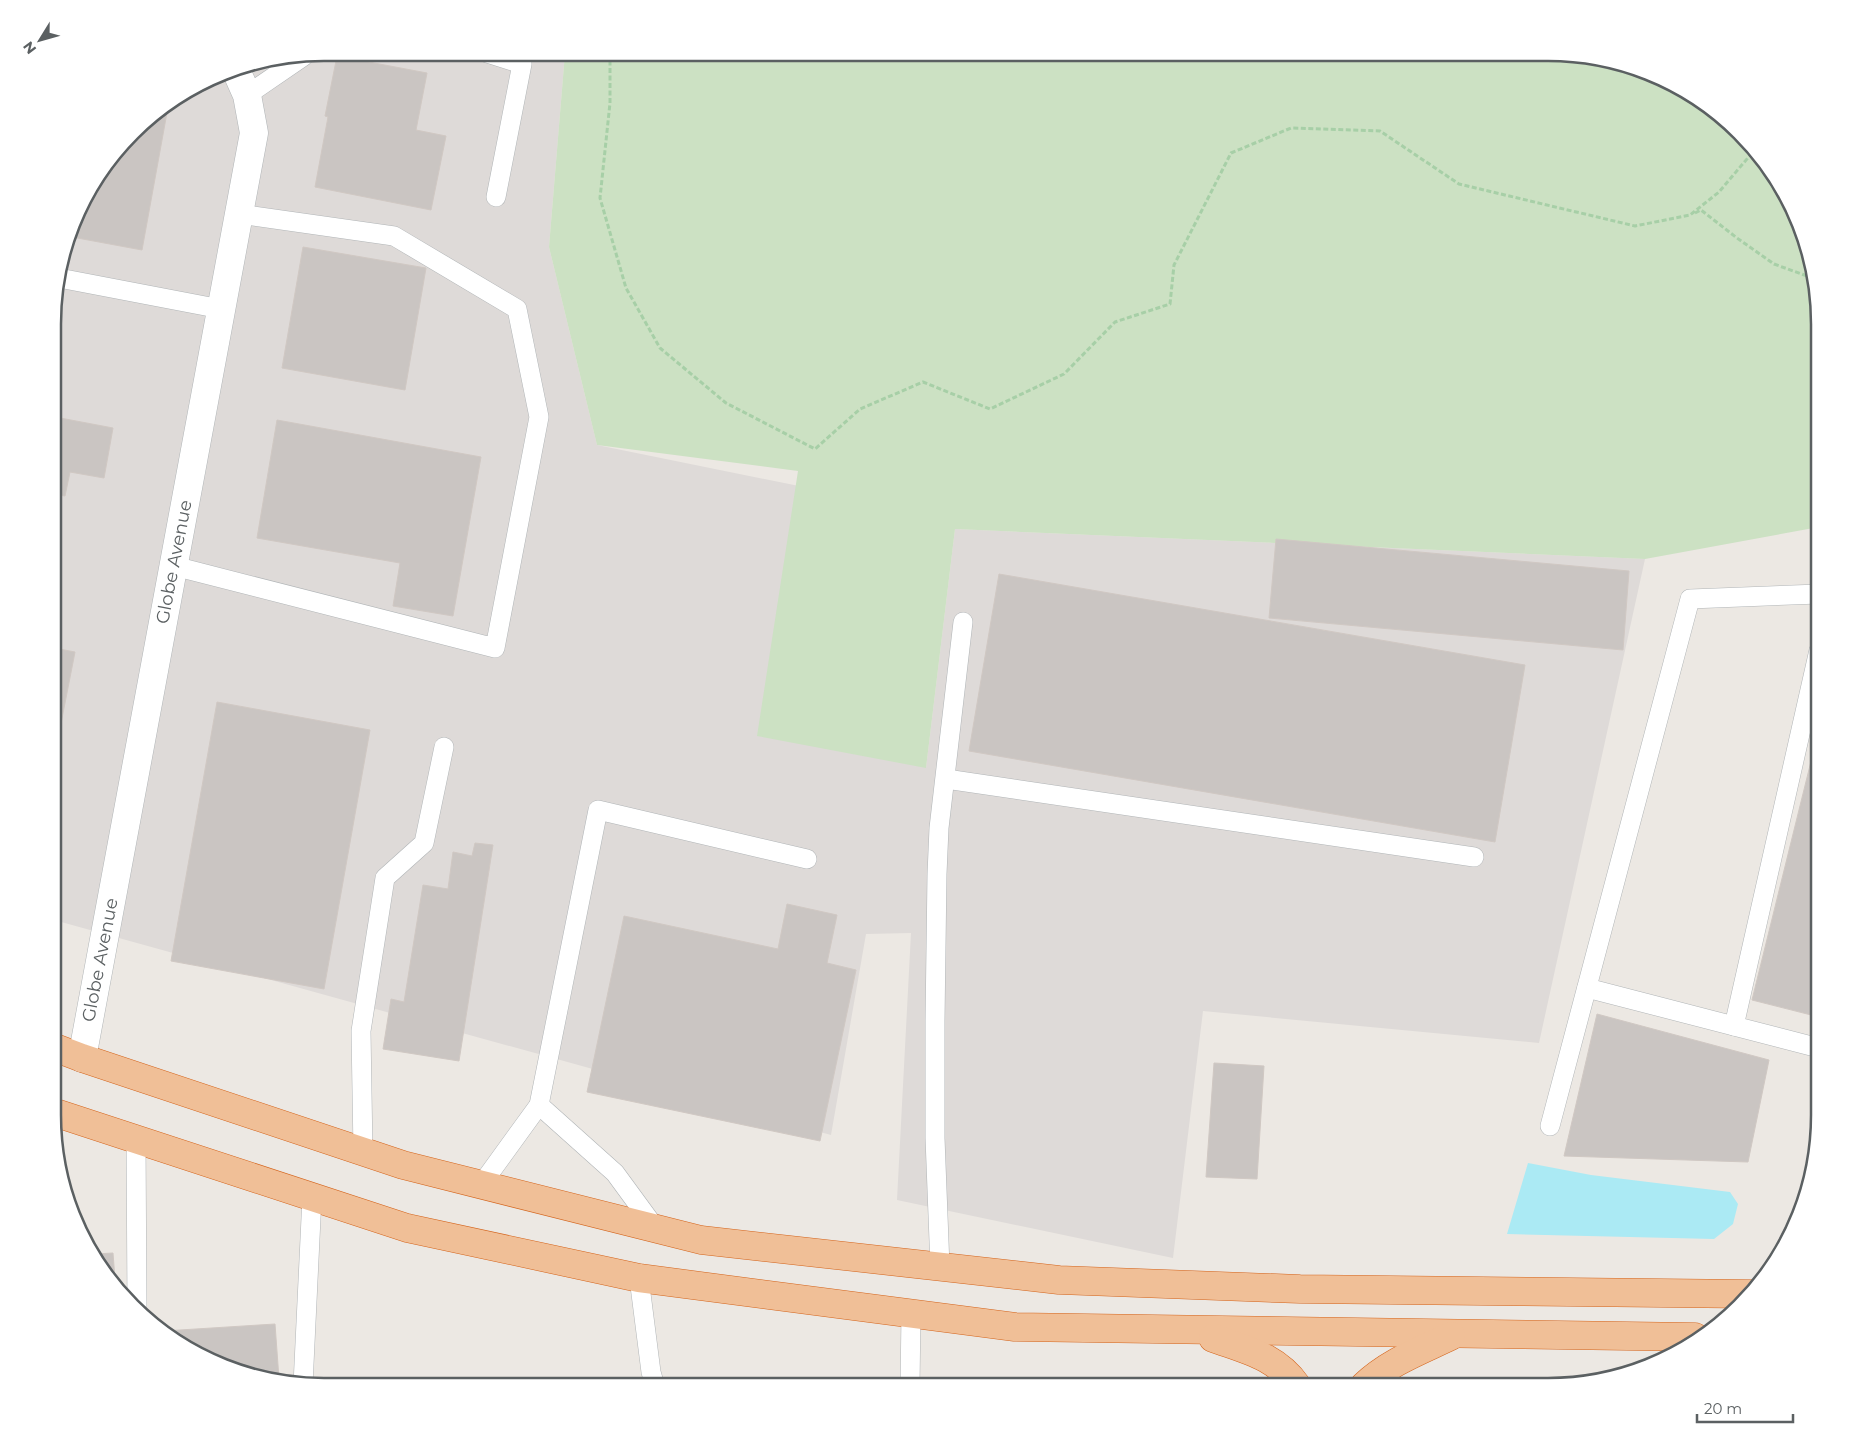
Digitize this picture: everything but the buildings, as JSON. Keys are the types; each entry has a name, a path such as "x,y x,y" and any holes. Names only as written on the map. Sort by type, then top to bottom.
{"highway":[{"path":"61,1050 403,1165 700,1240 1088,1282 1300,1288 1742,1292"},
{"path":"61,1115 407,1228 639,1278 1015,1327 1457,1334 1670,1344"},
{"path":"1193,1330 1264,1356 1277,1365 1289,1378"},
{"path":"1373,1378 1392,1364 1457,1334"}],"street":[{"name":"Globe Avenue","path":"82,1058 254,133 247,95 238,76"}],"lane":[{"path":"496,196 522,64 512,61"},
{"path":"247,95 293,64"},
{"path":"174,566 495,648 539,417 517,310 394,236 239,214"},
{"path":"65,279 221,309"},
{"path":"1550,1126 1690,599 1811,594"},
{"path":"940,1267 935,1138 934,1021 937,865 939,828 963,622"},
{"path":"1734,1026 1811,685"},
{"path":"363,1152 360,1031 385,878 424,843 444,747"},
{"path":"946,779 1474,857"},
{"path":"481,1185 539,1105 598,810 807,860"},
{"path":"1587,988 1811,1046"},
{"path":"539,1105 615,1173 656,1229"},
{"path":"136,1139 137,1300"},
{"path":"303,1377 312,1197"},
{"path":"639,1278 653,1378"},
{"path":"910,1378 911,1314"}],"path":[{"path":"610,61 610,103 600,198 626,288 660,348 726,404 814,449 860,409 923,382 990,409 1064,374 1115,322 1170,304 1174,265 1231,153 1291,128 1380,131 1459,184 1635,226 1690,215 1701,210 1774,264 1806,276"},
{"path":"1690,215 1719,192 1749,156"}],"shaded area":[{"path":"564,61 549,247 597,445 799,486 926,768 955,529 1645,559 1539,1043 1203,1011 1173,1258 897,1200 911,933 866,934 831,1135 61,922 61,325 66,273 81,224 106,178 138,138 178,106 208,88 240,75 273,66 307,62"}],"green space":[{"path":"564,61 1547,61 1599,66 1632,75 1664,88 1708,116 1734,138 1756,164 1784,208 1802,256 1810,307 1811,528 1645,559 955,529 926,768 757,736 798,471 597,445 549,247"}],"water":[{"path":"1528,1163 1591,1175 1730,1192 1738,1204 1733,1224 1714,1239 1507,1234"}]}
